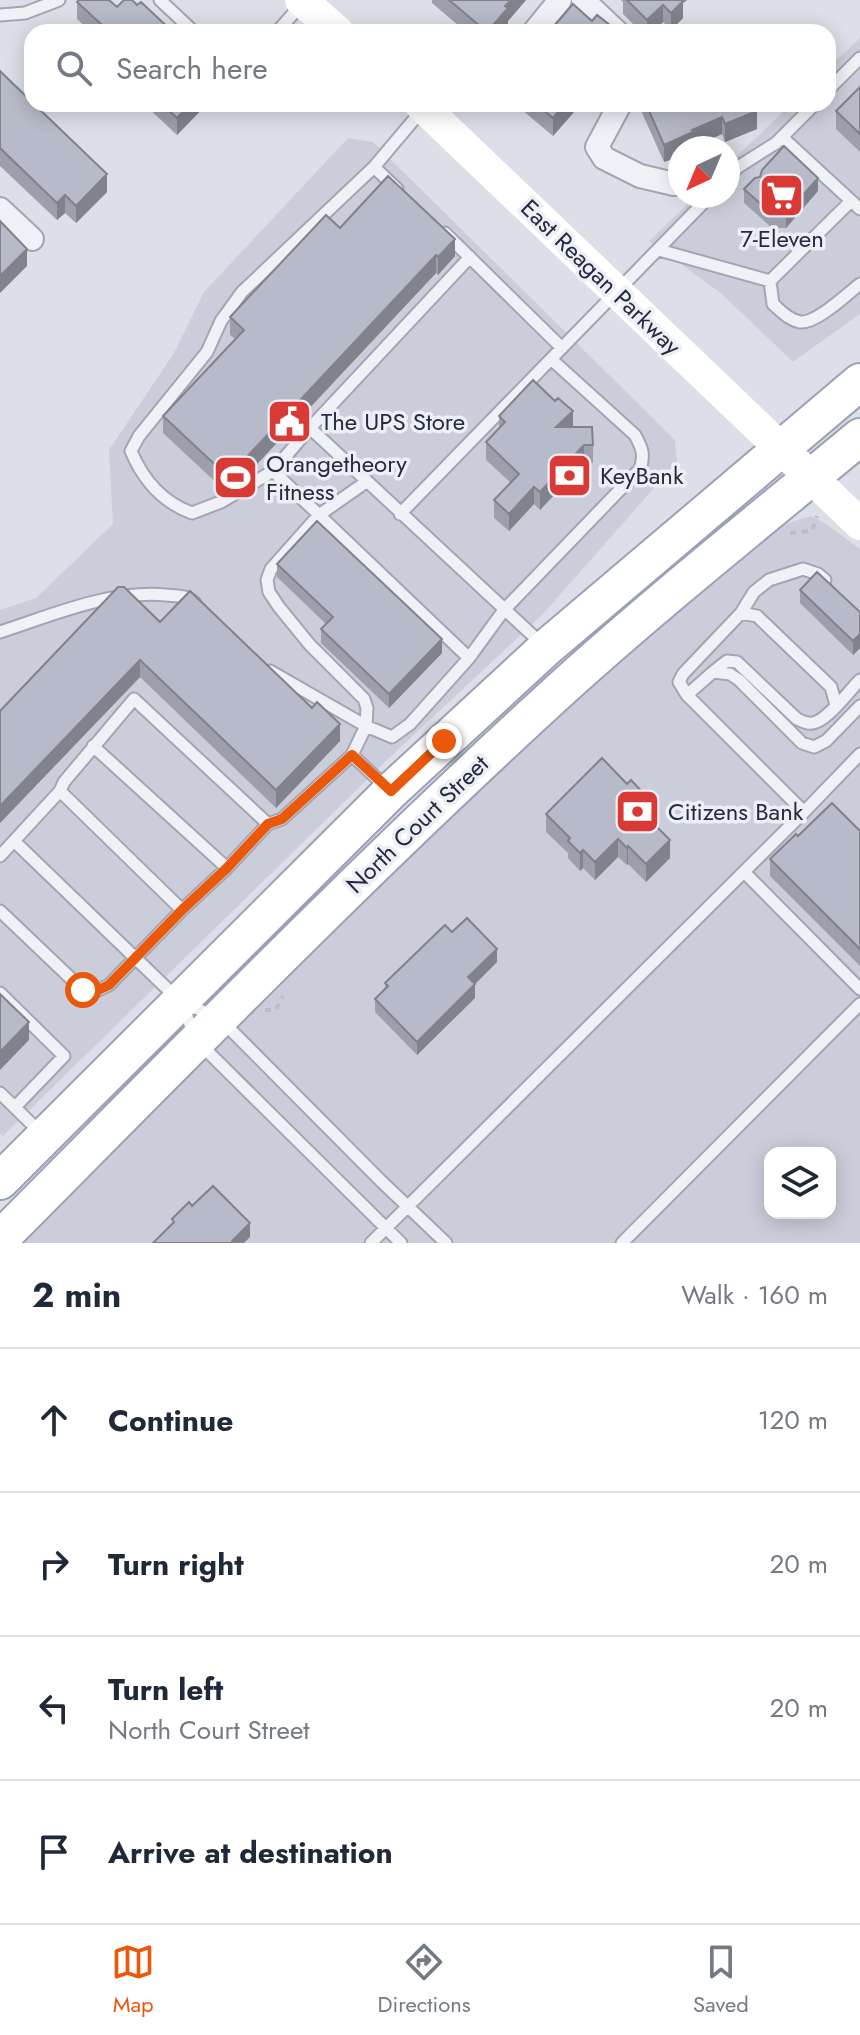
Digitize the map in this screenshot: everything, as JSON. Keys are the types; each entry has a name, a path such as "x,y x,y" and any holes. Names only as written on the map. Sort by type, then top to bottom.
{"main road":[{"name":"North Court Street","path":"0,1181 391,791 546,648 860,382"},
{"name":"North Court Street","path":"0,1239 399,839 562,688 860,437"}],"street":[{"path":"540,24 560,0"},
{"path":"583,0 608,24"},
{"path":"302,1 329,24"},
{"name":"East Reagan Parkway","path":"428,112 860,524"},
{"path":"616,112 597,147 604,158 640,176 668,183"},
{"path":"0,209 32,239"}],"lane":[{"path":"0,15 25,13 59,0"},
{"path":"160,0 186,24"},
{"path":"283,24 302,1"},
{"path":"836,82 860,58"},
{"path":"417,112 374,167 242,292 221,321 207,352 139,436 131,451 138,467 175,507 192,513 221,502 273,471 470,257"},
{"path":"740,166 776,143 807,112"},
{"path":"770,281 855,205 782,137"},
{"path":"374,167 406,197"},
{"path":"400,514 699,208"},
{"path":"438,227 562,348"},
{"path":"659,250 770,281"},
{"path":"770,281 773,304 788,318 802,322 815,319 860,284"},
{"path":"265,667 366,726 392,737 410,724 469,658 504,610 640,469 644,458 635,435 551,359"},
{"path":"310,428 546,648"},
{"path":"273,471 469,658"},
{"path":"0,911 83,990 96,991 109,985 137,958 268,824 282,819 352,755 366,726 364,699 310,645 269,592 267,580 271,569 319,515 366,482"},
{"path":"804,812 687,695 679,682 741,613 754,592 769,580 803,569 818,574 829,584"},
{"path":"0,632 106,598 153,594 189,597 200,607"},
{"path":"741,613 757,616 831,687 836,705"},
{"path":"687,695 727,661 737,662 797,719 813,724 824,718 860,680"},
{"path":"713,672 730,674 739,680 802,743 814,747 826,741 860,706"},
{"path":"0,856 60,791 64,782 134,699 268,824"},
{"path":"93,746 227,868"},
{"path":"371,1243 860,754"},
{"path":"352,755 391,791"},
{"path":"60,791 182,910"},
{"path":"14,841 208,1029 401,1243"},
{"path":"744,872 860,989"},
{"path":"0,993 64,1056 15,1107"},
{"path":"181,1002 446,1243"},
{"path":"622,1243 860,1004"},
{"path":"0,1093 44,1136"}],"shaded area":[{"path":"860,38 860,314 793,362 722,294 649,241 683,208 740,208 740,153 783,112 836,112 836,60"},
{"path":"348,138 373,142 675,440 677,462 543,614 386,761 3,1136 0,1134 0,610 36,598 113,524 109,450 174,353 204,292"},
{"path":"811,516 860,549 860,1243 19,1243 504,760 776,527"}],"building":[{"path":"109,0 117,7 124,0 132,0 137,5 141,2 164,24 101,24 77,2"},
{"path":"449,0 511,0 494,24 478,24"},
{"path":"627,0 683,1 671,13 663,5 647,20"},
{"path":"573,4 592,21 597,15 608,24 556,24"},
{"path":"0,71 24,94 24,112 42,112 107,174 76,206 65,195 57,203 0,148"},
{"path":"860,87 860,134 836,111"},
{"path":"650,112 755,112 725,124 722,117 684,136 668,136 668,143 664,145"},
{"name":"7-Eleven","path":"784,146 818,178 786,214 772,214 744,189 760,177 762,170"},
{"path":"388,176 455,239 438,257 436,255 242,462 224,473 163,416 244,330 230,317 326,215 340,228"},
{"path":"0,221 27,249 0,276"},
{"path":"533,380 555,401 558,398 573,411 556,427 592,427 593,445 584,445 540,492 534,487 509,514 494,500 519,474 486,442 505,422 499,416"},
{"path":"317,521 442,639 389,694 321,629 333,617 277,564"},
{"path":"817,572 860,612 860,634 853,641 800,590"},
{"path":"118,587 124,587 160,622 190,591 312,708 317,702 340,724 276,790 140,660 0,806 0,711"},
{"path":"602,758 627,784 631,780 647,797 643,801 657,814 651,821 670,840 646,864 618,839 595,862 583,850 580,853 546,814"},
{"path":"832,803 860,831 860,949 770,859"},
{"path":"467,918 497,949 468,977 475,984 417,1042 375,999 388,986 385,983 445,925 452,932"},
{"path":"0,994 29,1022 0,1052"},
{"path":"213,1186 250,1223 232,1241 235,1243 153,1243 189,1202 192,1206"}],"place":[{"name":"7-Eleven","path":"782,196"},
{"name":"The UPS Store","path":"290,421"},
{"name":"KeyBank","path":"569,475"},
{"name":"Orangetheory Fitness","path":"235,477"},
{"name":"Citizens Bank","path":"637,811"}],"route":[{"path":"83,990 96,991 109,985 268,824 282,819 352,755 391,791 444,741"}]}
